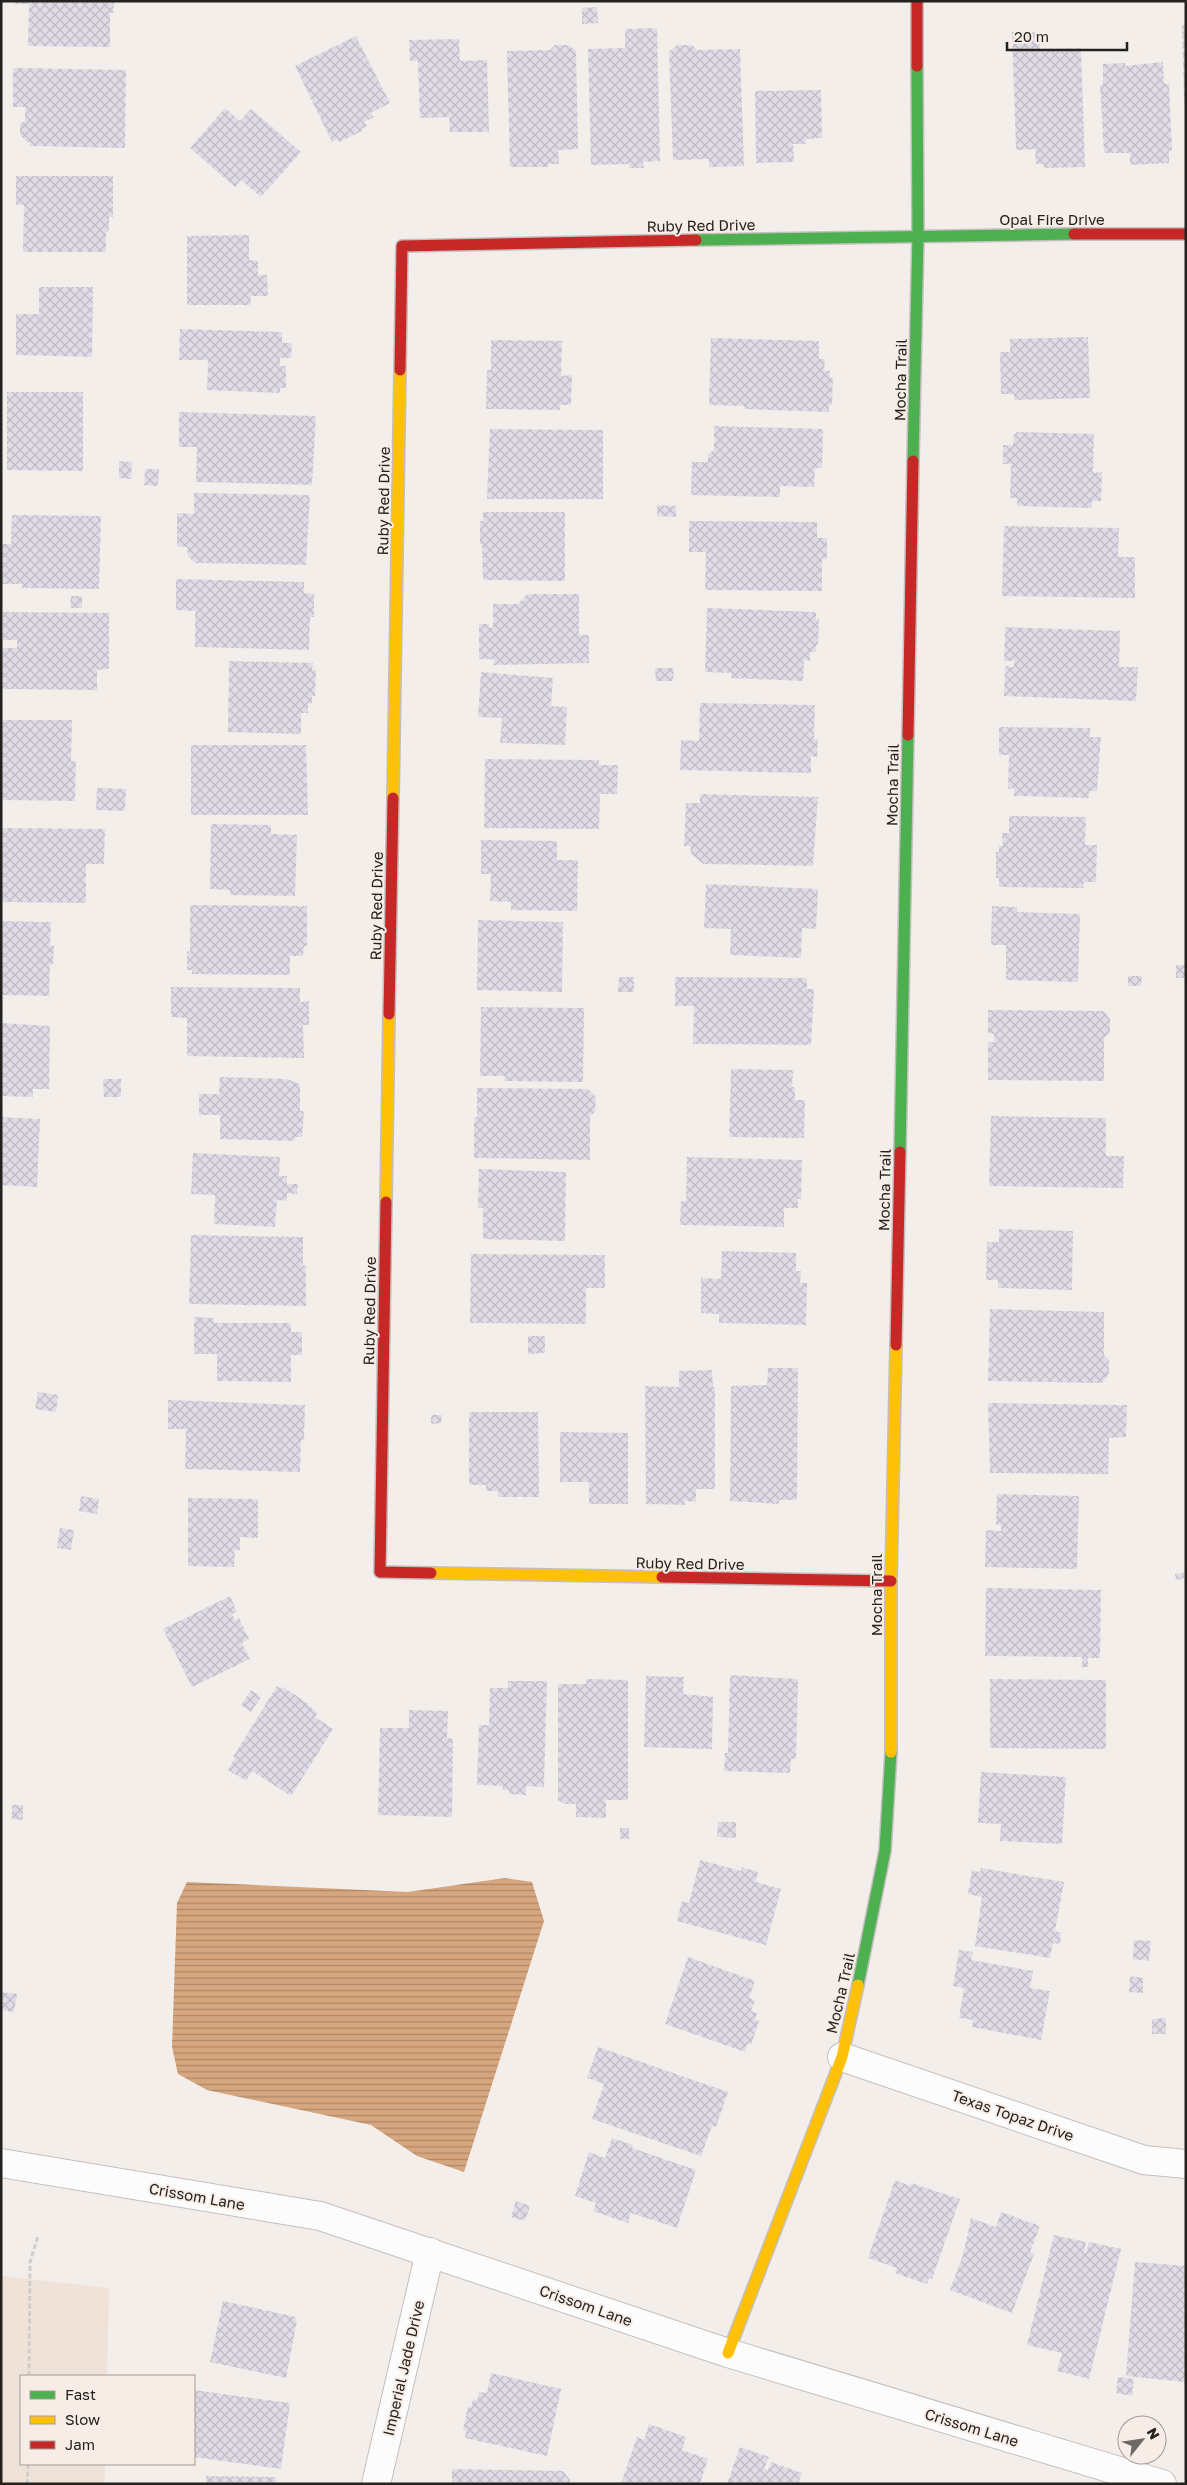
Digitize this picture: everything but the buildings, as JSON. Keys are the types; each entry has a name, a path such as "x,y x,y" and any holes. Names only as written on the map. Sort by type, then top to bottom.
{"street":[{"name":"Mocha Trail","path":"728,2353 842,2057 885,1851 892,1734 891,1581 918,236 917,1"},
{"name":"Opal Fire Drive","path":"918,236 1186,234"},
{"name":"Ruby Red Drive","path":"891,1581 380,1572 402,246 918,236"},
{"name":"Texas Topaz Drive","path":"842,2057 1144,2160 1186,2164"},
{"name":"Crissom Lane","path":"1,2163 320,2216 728,2353 1162,2484"},
{"name":"Imperial Jade Drive","path":"376,2484 430,2252"}],"path":[{"path":"29,2375 30,2262 38,2236"},
{"path":"27,2484 28,2465"}],"shaded area":[{"path":"505,1878 532,1882 544,1921 464,2172 417,2156 371,2125 207,2090 178,2074 172,2047 177,1903 187,1882 408,1892"},
{"path":"1,2276 109,2288 107,2375 20,2375 20,2465 105,2465 105,2484 1,2484"}],"traffic: fast":[{"path":"913,461 918,235 917,66"},
{"path":"696,240 1074,234"},
{"path":"900,1152 908,735"},
{"path":"858,1985 885,1851 891,1752"}],"traffic: slow":[{"path":"393,798 400,370"},
{"path":"386,1202 389,1014"},
{"path":"891,1752 891,1581 896,1345"},
{"path":"431,1573 662,1577"},
{"path":"728,2353 842,2057 858,1985"}],"traffic: jam":[{"path":"917,1 917,66"},
{"path":"1074,234 1186,234"},
{"path":"400,370 402,246 696,240"},
{"path":"908,735 913,461"},
{"path":"389,1014 393,798"},
{"path":"896,1345 900,1152"},
{"path":"386,1202 380,1572 431,1573"},
{"path":"662,1577 891,1581"}]}
